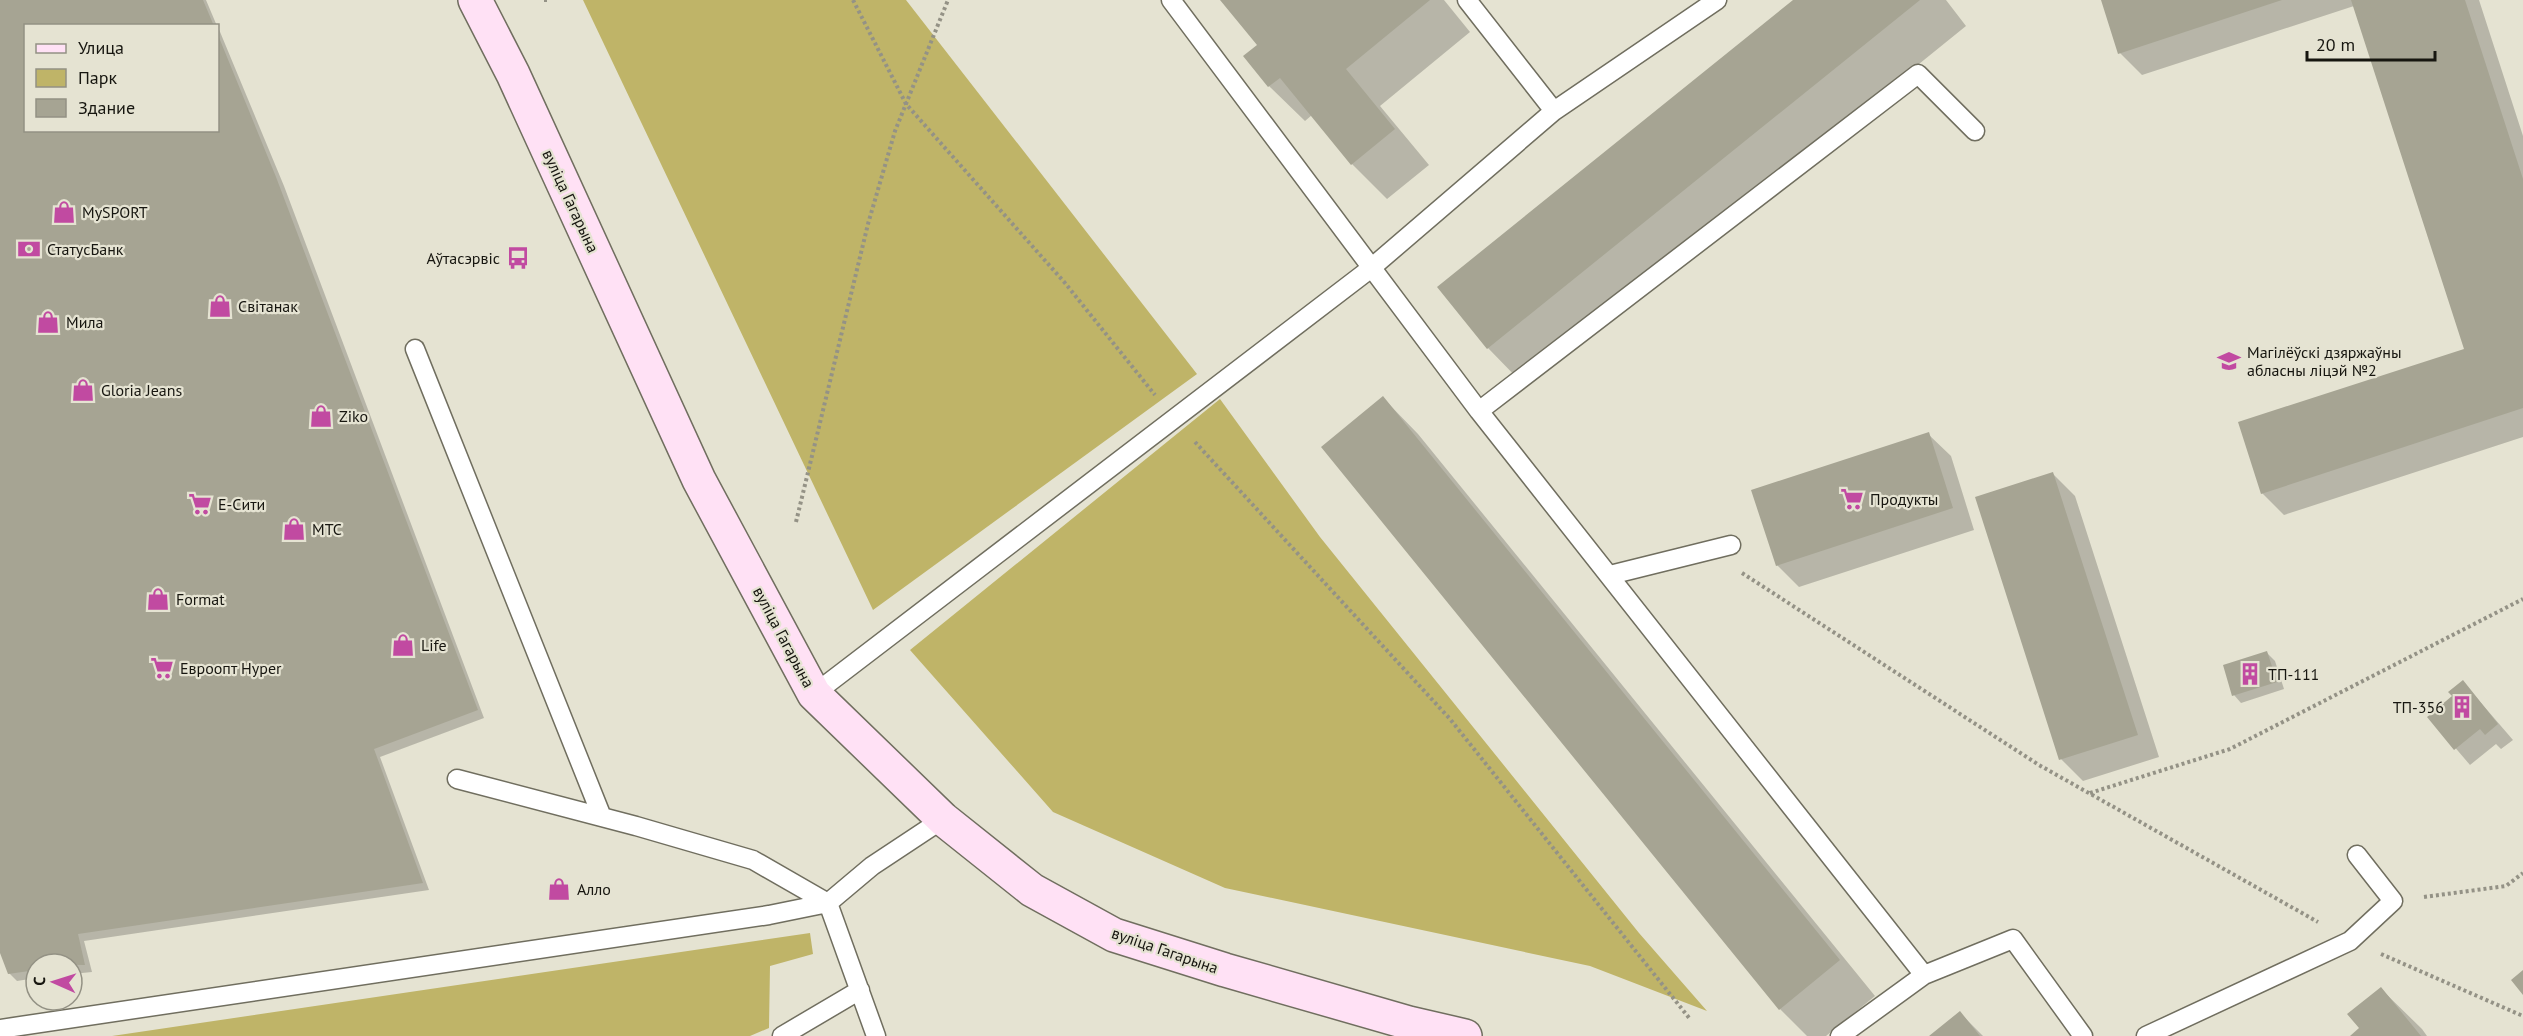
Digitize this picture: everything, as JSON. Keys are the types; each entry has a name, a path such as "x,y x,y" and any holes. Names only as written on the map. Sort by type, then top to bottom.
{"main road":[{"name":"вуліца Гагарына","path":"475,0 513,74 699,480 814,694 944,819 1032,890 1114,935 1377,1014 1465,1036"}],"lane":[{"path":"1171,0 1370,269 1479,411 1924,975"},
{"path":"1467,0 1554,111"},
{"path":"814,694 1370,269 1554,111 1717,0"},
{"path":"1479,411 1918,74 1975,131"},
{"path":"414,349 602,817"},
{"path":"1610,575 1731,545"},
{"path":"457,779 753,860 828,903 876,1036"},
{"path":"0,1029 769,915 828,903 872,866 944,819"},
{"path":"2146,1036 2350,940 2393,901 2357,855"},
{"path":"1840,1036 1924,975 2013,939 2083,1036"},
{"path":"782,1036 860,990"}],"path":[{"path":"853,0 906,105 1065,283 1174,419 1450,719 1690,1019"},
{"path":"796,522 868,224 895,131 948,0"},
{"path":"1708,551 2039,765 2350,940 2523,1016"},
{"path":"2089,793 2230,749 2523,599"},
{"path":"2393,901 2506,886 2523,873"}],"green space":[{"path":"583,0 906,0 1197,374 873,610"},
{"path":"1220,399 1320,537 1639,933 1707,1011 1590,966 1225,888 1053,812 910,650"},
{"path":"810,933 813,954 770,966 769,1028 750,1036 112,1036"}],"building":[{"name":"Е-Сити","path":"0,0 203,0 213,24 24,24 24,132 219,132 219,37 276,177 478,710 374,749 423,883 78,934 82,952 24,952 24,972 8,974 0,953"},
{"path":"1220,0 1430,0 1346,69 1395,129 1351,165 1280,78 1268,87 1243,56 1257,45"},
{"path":"1793,0 1920,0 1487,349 1437,287"},
{"path":"2101,0 2282,0 2118,54"},
{"path":"2351,0 2465,0 2523,179 2523,408 2261,494 2238,422 2464,349"},
{"path":"1383,396 1840,960 1779,1010 1321,447"},
{"name":"Продукты","path":"1929,432 1953,508 1776,566 1751,490"},
{"path":"2053,472 2138,735 2059,760 1975,497"},
{"name":"ТП-111","path":"2267,651 2277,682 2232,696 2223,665"},
{"name":"ТП-356","path":"2463,680 2498,724 2485,735 2480,729 2454,750 2427,717 2452,696 2448,692"},
{"path":"2523,970 2523,995 2511,980"},
{"path":"2381,987 2421,1036 2350,1036 2359,1028 2347,1014"},
{"path":"1960,1011 1980,1036 1929,1036"}],"place":[{"name":"MySPORT","path":"64,212"},
{"name":"СтатусБанк","path":"29,249"},
{"name":"Аўтасэрвіс","path":"518,258"},
{"name":"Світанак","path":"220,306"},
{"name":"Мила","path":"48,322"},
{"name":"Магілёўскі дзяржаўны абласны ліцэй №2","path":"2229,361"},
{"name":"Gloria Jeans","path":"83,390"},
{"name":"Ziko","path":"321,416"},
{"name":"Продукты","path":"1852,499"},
{"name":"Е-Сити","path":"200,504"},
{"name":"МТС","path":"294,529"},
{"name":"Format","path":"158,599"},
{"name":"Life","path":"403,645"},
{"name":"Евроопт Hyper","path":"162,668"},
{"name":"ТП-111","path":"2250,674"},
{"name":"ТП-356","path":"2462,707"},
{"name":"Алло","path":"559,889"}]}
